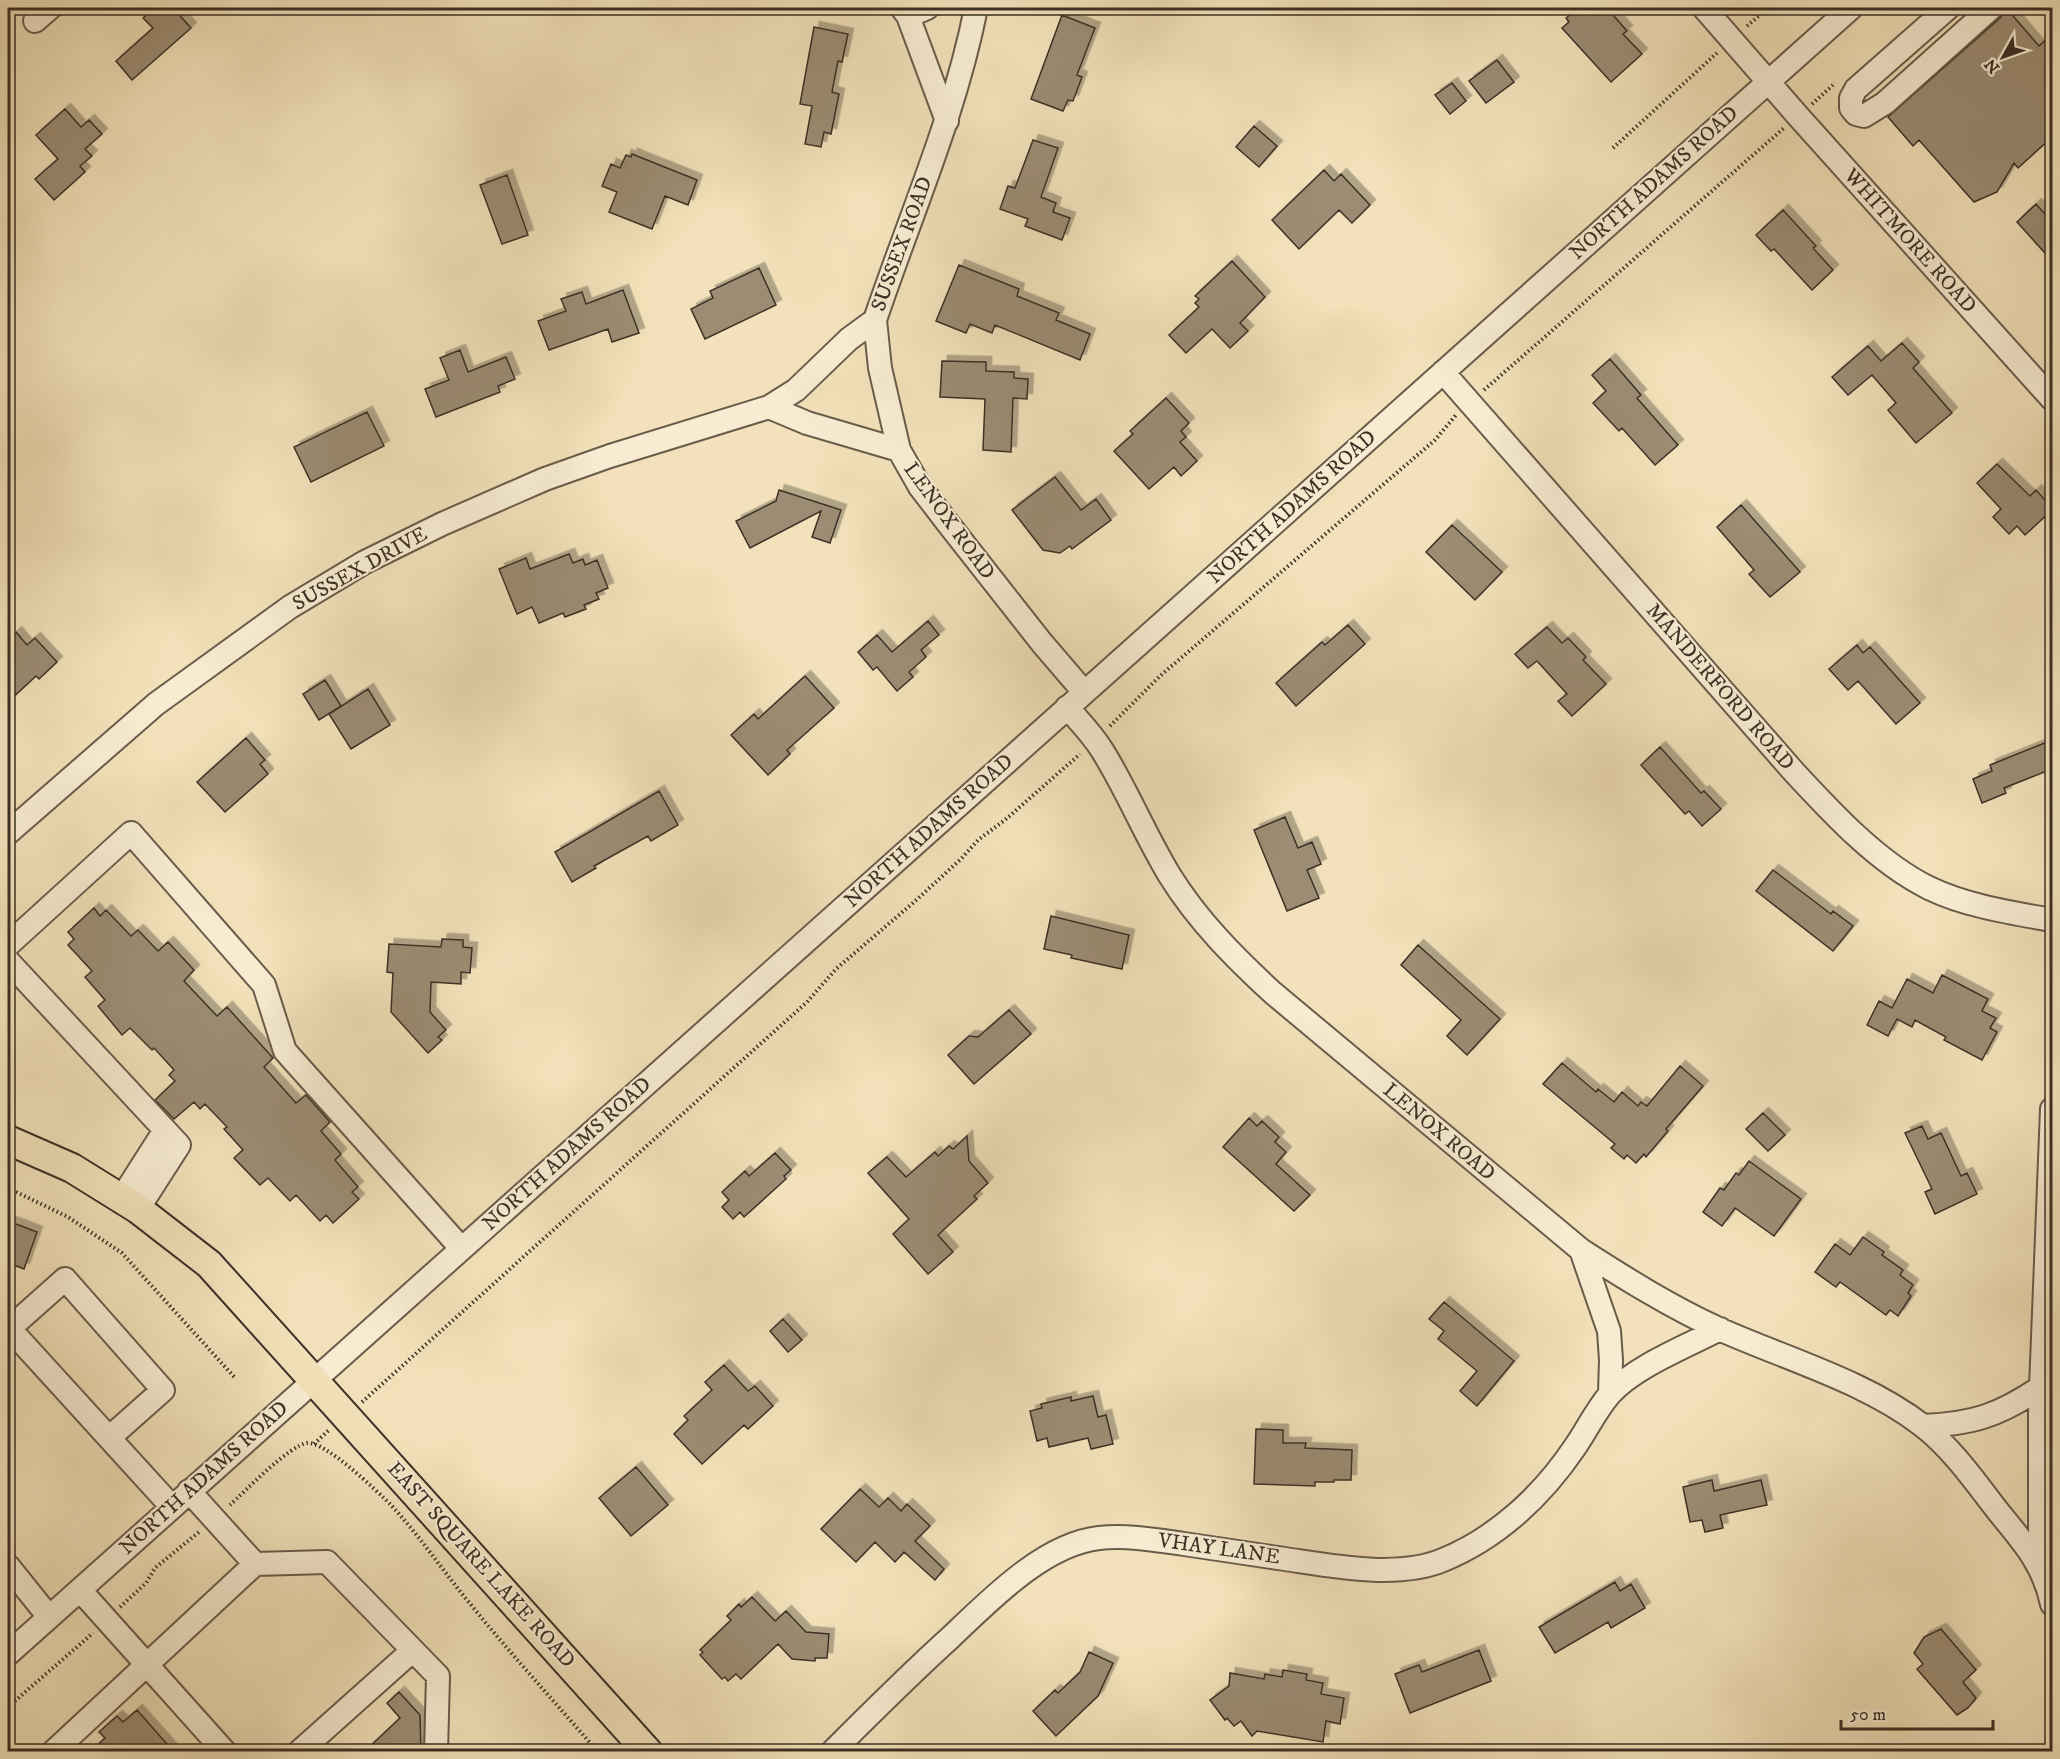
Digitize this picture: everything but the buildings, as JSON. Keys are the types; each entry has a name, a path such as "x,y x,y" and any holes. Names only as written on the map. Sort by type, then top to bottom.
{"main road":[{"name":"EAST SQUARE LAKE ROAD","path":"8,1140 72,1168 129,1204 209,1264 314,1378 648,1752"}],"street":[{"name":"SUSSEX ROAD","path":"769,407 796,390 849,339 875,320 959,84 976,8"},
{"name":"WHITMORE ROAD","path":"1704,8 2052,399"},
{"name":"NORTH ADAMS ROAD","path":"8,1654 314,1378 828,923 1851,8"},
{"path":"1948,8 1856,89 1851,98 1851,108 1856,114 1864,116 1886,103 1991,8"},
{"path":"912,10 947,121"},
{"name":"LENOX ROAD","path":"875,320 880,368 898,450 920,487 1042,643 1084,692"},
{"name":"MANDERFORD ROAD","path":"1443,372 1794,772 1851,829 1895,866 1929,888 2016,914 2052,920"},
{"path":"769,407 807,423 898,450"},
{"name":"SUSSEX DRIVE","path":"8,833 156,704 290,607 365,562 442,524 554,476 610,456 769,407"},
{"name":"LENOX ROAD","path":"1067,707 1102,750 1170,876 1214,935 1233,956 1307,1023 1581,1250 1641,1288 1719,1329 1860,1389 1923,1426 1976,1482 2037,1561"},
{"path":"8,945 131,833 264,986 285,1051 461,1248"},
{"path":"8,961 172,1137 129,1204"},
{"path":"2051,1595 2037,1561 2040,1538 2041,1387 2052,1108"},
{"path":"1581,1250 1609,1331 1610,1393"},
{"path":"109,1438 163,1390 65,1279 9,1327 109,1438 172,1507"},
{"name":"VHAY LANE","path":"832,1752 977,1612 1031,1568 1081,1541 1121,1536 1353,1567 1388,1569 1417,1567 1440,1561 1466,1550 1495,1531 1543,1489 1558,1472 1610,1393 1636,1372 1719,1329"},
{"path":"1923,1426 1965,1423 1984,1418 2041,1387"},
{"path":"189,1491 255,1564"},
{"path":"53,1752 255,1564 327,1562 438,1676 436,1752"},
{"path":"8,1566 50,1617"},
{"path":"80,1590 225,1752"},
{"path":"299,1752 412,1651"}],"path":[{"path":"1613,148 1768,8"},
{"path":"1481,392 1787,126"},
{"path":"1107,729 1160,676 1435,440 1456,415"},
{"path":"372,1394 807,1002 836,969 913,903 961,859 978,840 1005,820 1083,751"},
{"path":"8,1188 68,1217 122,1253 236,1379"},
{"path":"314,1444 323,1436"},
{"path":"8,1707 88,1638 146,1582 156,1568 214,1520 291,1450 305,1443 314,1444 356,1473 392,1507 468,1601 598,1752"}]}
